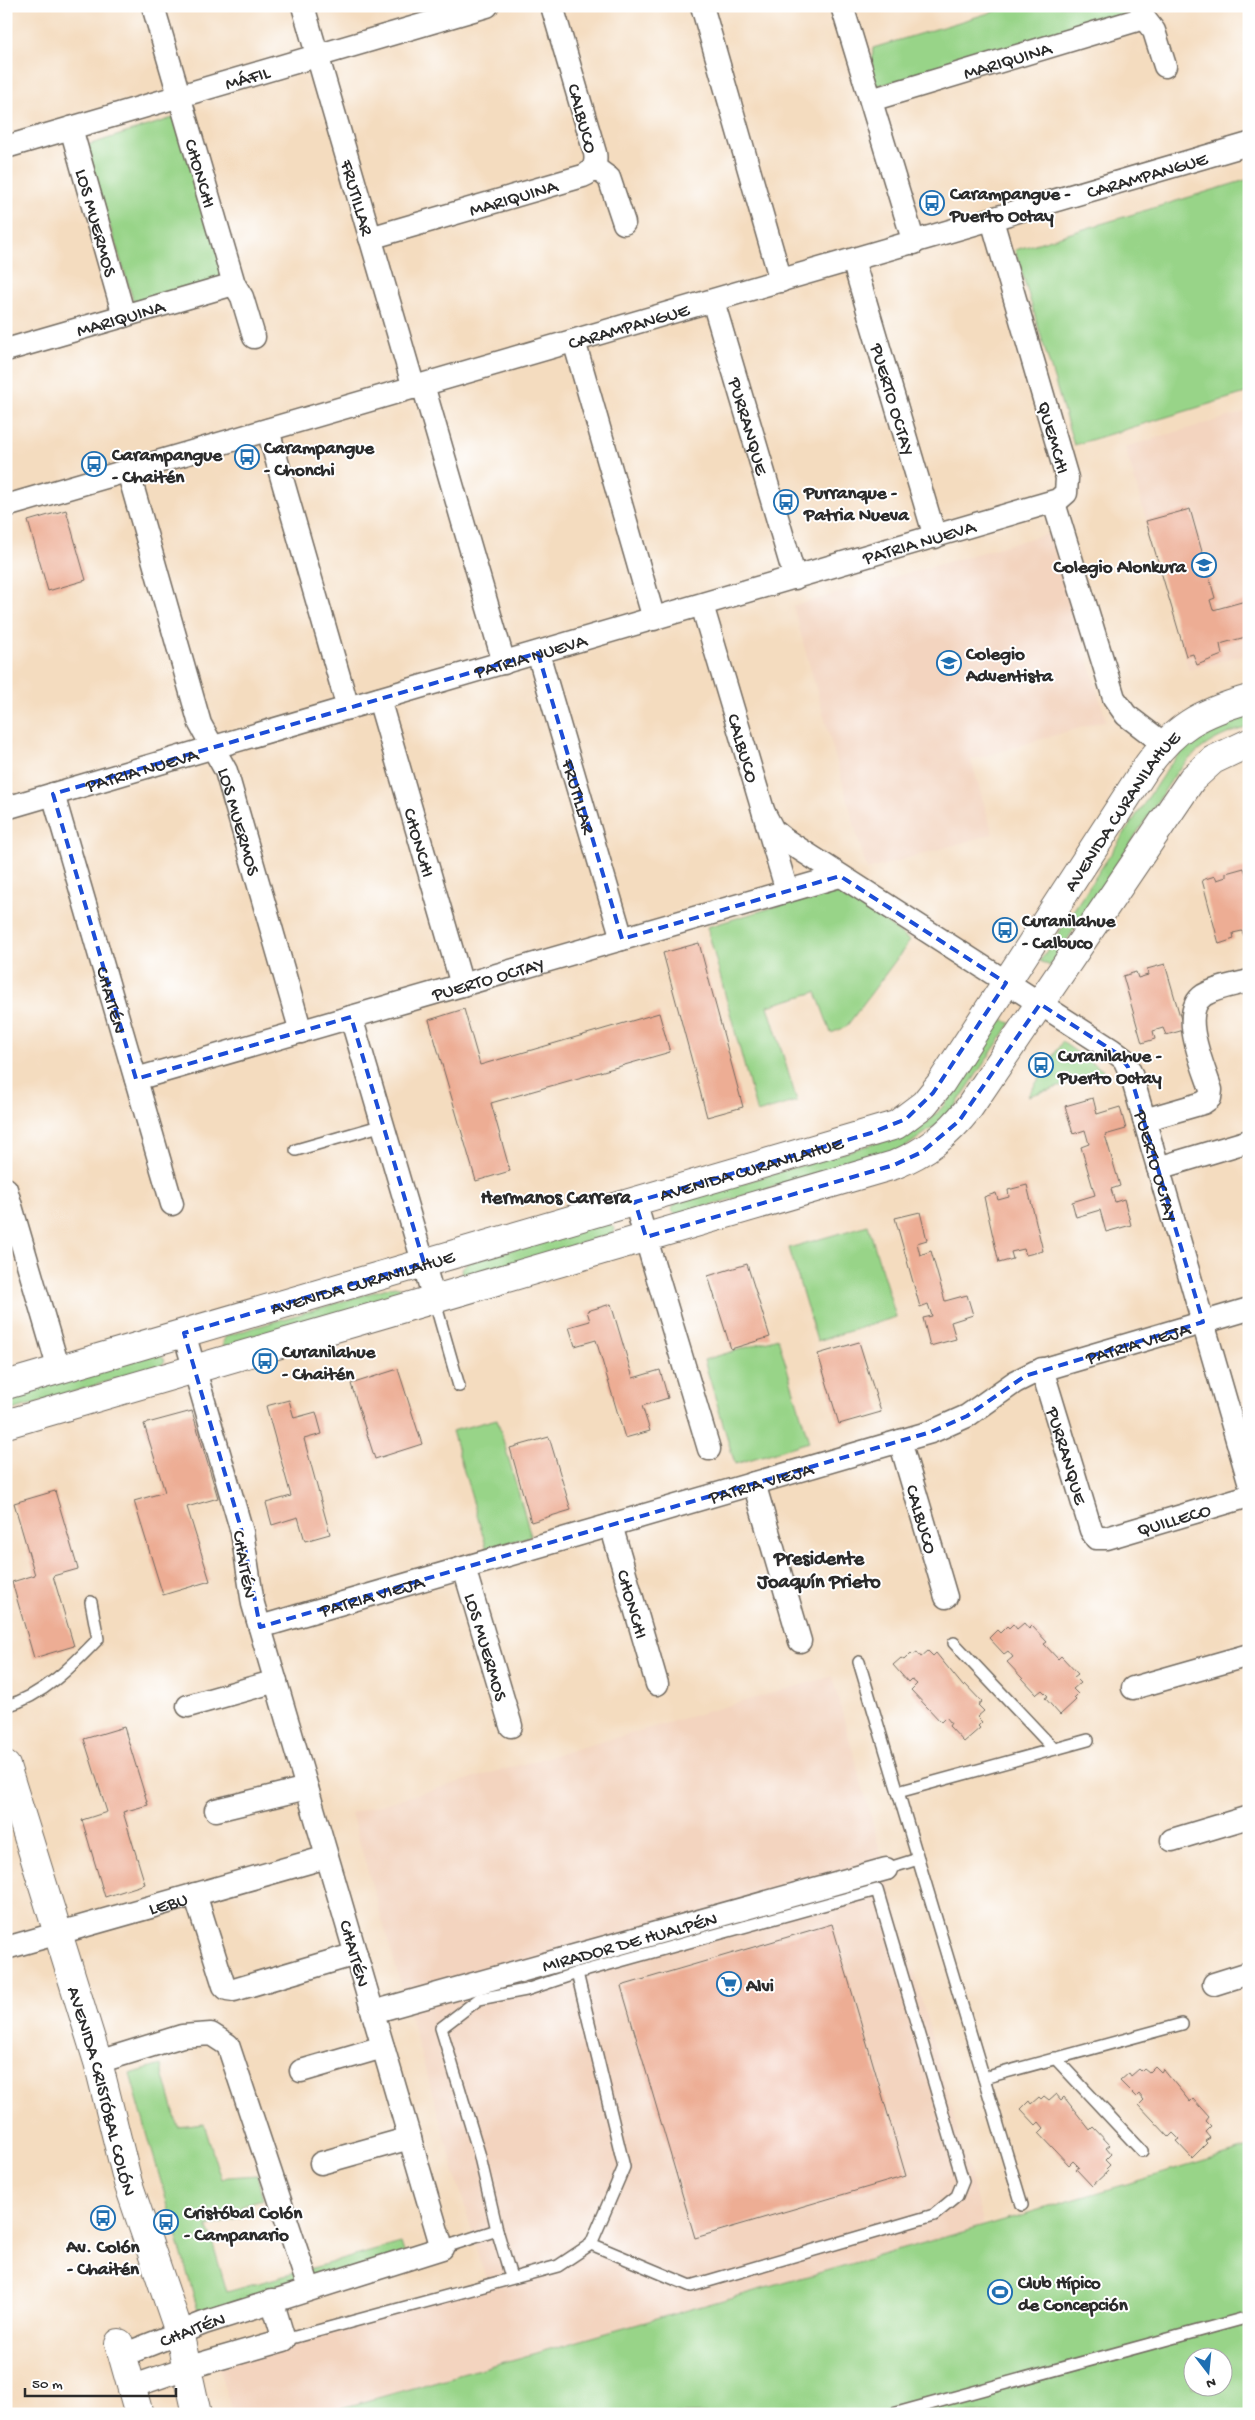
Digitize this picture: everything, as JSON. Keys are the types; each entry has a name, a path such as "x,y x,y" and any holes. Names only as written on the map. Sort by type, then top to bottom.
{"main road":[{"name":"AVENIDA CURANILAHUE","path":"6,1385 871,1133 906,1119 924,1104 933,1093 1145,769 1164,744 1198,716 1249,698"},
{"name":"AVENIDA CURANILAHUE","path":"6,1424 894,1164 922,1152 936,1143 959,1121 1192,779 1213,760 1249,742"},
{"name":"AVENIDA CRISTÓBAL COLÓN","path":"6,1766 98,2062 128,2183 179,2332 197,2414"},
{"path":"121,2349 139,2414"}],"street":[{"name":"CHONCHI","path":"153,6 234,284 242,297 254,337"},
{"name":"FRUTILLAR","path":"303,6 370,238 419,386 504,663"},
{"name":"MÁFIL","path":"6,147 487,6"},
{"name":"CALBUCO","path":"552,6 595,153 594,167 609,178 624,223"},
{"path":"702,6 781,281"},
{"path":"842,6 914,243"},
{"name":"MARIQUINA","path":"871,100 1143,12"},
{"path":"1143,12 1154,31 1165,66"},
{"name":"LOS MUERMOS","path":"71,128 124,316"},
{"name":"CARAMPANGUE","path":"6,506 1249,144"},
{"name":"MARIQUINA","path":"370,238 583,176 594,167"},
{"name":"QUEMCHI","path":"992,220 1067,478 1066,493 1054,503 1114,698 1126,715 1164,744"},
{"name":"PUERTO OCTAY","path":"853,260 935,537"},
{"name":"MARIQUINA","path":"6,350 234,284"},
{"name":"PURRANQUE","path":"713,301 795,578"},
{"path":"574,341 654,619"},
{"path":"268,430 348,708"},
{"name":"LOS MUERMOS","path":"128,471 200,724 226,771 301,1032"},
{"name":"PATRIA NUEVA","path":"6,808 1054,503"},
{"name":"CALBUCO","path":"702,605 786,891"},
{"name":"FRUTILLAR","path":"538,653 622,939"},
{"name":"CHONCHI","path":"379,699 462,985"},
{"name":"CHAITÉN","path":"53,794 172,1204"},
{"name":"PUERTO OCTAY","path":"764,813 778,835 1124,1059 1131,1074 1249,1481"},
{"name":"PUERTO OCTAY","path":"136,1079 840,876"},
{"path":"1144,1120 1203,1103 1210,1098 1211,1090 1192,1027 1193,1012 1202,996 1249,981"},
{"path":"352,1017 434,1299"},
{"path":"1158,1168 1249,1141"},
{"path":"6,1189 59,1370"},
{"path":"635,1202 709,1449"},
{"name":"PATRIA VIEJA","path":"260,1627 931,1432 967,1416 1015,1382 1042,1370 1249,1309"},
{"name":"CHAITÉN","path":"121,2349 179,2332 309,2288 442,2248 260,1627 250,1591 248,1562 242,1532 184,1333"},
{"name":"PURRANQUE","path":"1042,1370 1091,1530 1096,1538"},
{"name":"CALBUCO","path":"900,1441 946,1597"},
{"path":"754,1483 800,1641"},
{"name":"QUILLECO","path":"1096,1538 1106,1538 1249,1496"},
{"name":"CHONCHI","path":"611,1525 657,1684"},
{"name":"LOS MUERMOS","path":"464,1568 512,1726"},
{"path":"1132,1688 1249,1655"},
{"path":"188,1706 276,1681"},
{"path":"216,1810 307,1788"},
{"path":"1172,1840 1249,1817"},
{"name":"LEBU","path":"6,1948 327,1857"},
{"name":"MIRADOR DE HUALPÉN","path":"373,2012 886,1869"},
{"path":"195,1894 224,1986 227,1989 234,1990 356,1954"},
{"path":"1214,1984 1249,1974"},
{"path":"98,2062 182,2036 211,2034 228,2044 309,2288"},
{"path":"301,2071 383,2047"},
{"path":"321,2163 410,2138"},
{"path":"131,2387 186,2368 284,2340 272,2300"}],"lane":[{"path":"296,1150 383,1125"},
{"path":"434,1299 459,1386"},
{"path":"6,1706 19,1703 48,1685 98,1639 91,1602"},
{"path":"954,1643 1054,1749"},
{"path":"859,1662 1022,2205"},
{"path":"898,1792 1088,1740"},
{"path":"886,1869 918,1859"},
{"path":"511,2277 479,2154 441,2028 479,1999 526,1990 576,1973 877,1890 963,2181 957,2196 934,2215 691,2286 591,2244"},
{"path":"284,2340 511,2277 558,2266 591,2244 624,2167 576,1973"},
{"path":"984,2078 1182,2024"},
{"path":"1055,2058 1142,2151"},
{"path":"442,2248 498,2230"},
{"path":"893,2414 1249,2317"}],"highlighted area":[{"path":"538,653 622,939 840,876 1006,983 933,1093 906,1119 871,1133 635,1202 646,1237 894,1165 922,1152 959,1121 1040,1004 1118,1054 1128,1067 1203,1322 1025,1376 967,1416 931,1432 260,1627 242,1532 184,1333 424,1263 351,1017 136,1079 53,794"}],"shaded area":[{"name":"Colegio Alonkura","path":"1249,411 1249,653 1189,670 1125,447"},
{"name":"Colegio Adventista","path":"1050,533 1106,720 971,760 993,834 867,870 793,606"},
{"path":"832,1676 984,2226 321,2414 233,2414 215,2356 487,2283 351,1813"}],"green space":[{"path":"1012,6 1126,6 1126,14 871,88 873,48"},
{"path":"176,117 225,278 135,306 85,146"},
{"path":"1249,179 1249,392 1074,445 1015,250"},
{"path":"1249,714 1249,727 1226,734 1200,749 1176,773 1050,966 1040,961 1176,758 1203,734 1224,723"},
{"path":"828,891 848,894 910,941 846,1027 831,1033 816,992 768,1006 797,1101 757,1113 707,927"},
{"path":"1002,1020 1011,1023 948,1117 904,1148 677,1215 671,1210 676,1203 916,1131 929,1121 952,1096 996,1023"},
{"path":"1062,1042 1107,1073 1028,1096"},
{"path":"606,1222 615,1228 614,1233 471,1278 463,1276 461,1269 467,1263"},
{"path":"868,1225 896,1317 817,1341 789,1248"},
{"path":"394,1286 400,1287 401,1292 397,1298 230,1349 224,1346 223,1342 226,1336"},
{"path":"778,1338 809,1442 735,1464 704,1360"},
{"path":"158,1353 165,1360 162,1365 6,1412 6,1398"},
{"path":"497,1419 531,1536 487,1549 452,1431"},
{"path":"161,2065 178,2127 204,2124 221,2179 257,2175 263,2199 242,2205 244,2217 208,2227 227,2292 401,2243 407,2261 201,2321 130,2074"},
{"name":"Club Hípico de Concepción","path":"1249,2148 1249,2414 321,2414 984,2226"}],"building":[{"path":"1190,509 1215,598 1210,600 1213,610 1249,600 1249,636 1220,644 1222,655 1197,665 1193,654 1186,656 1146,521"},
{"path":"66,510 86,580 48,591 28,521"},
{"path":"1244,868 1249,883 1249,934 1244,936 1242,931 1233,933 1234,939 1219,944 1202,880 1215,876 1217,880 1226,877 1226,873"},
{"path":"699,943 743,1107 707,1117 663,953"},
{"path":"1165,964 1184,1030 1166,1035 1163,1028 1153,1031 1155,1039 1142,1043 1123,976 1136,972 1138,978 1148,975 1147,969"},
{"path":"464,1009 480,1065 659,1013 670,1052 491,1103 510,1171 476,1181 429,1020"},
{"path":"1093,1098 1097,1114 1120,1107 1126,1129 1105,1135 1120,1186 1111,1189 1115,1202 1124,1199 1131,1225 1106,1232 1100,1210 1076,1217 1072,1202 1095,1195 1081,1147 1089,1144 1085,1130 1073,1134 1065,1106"},
{"path":"1027,1185 1043,1251 1026,1255 1024,1249 1011,1252 1013,1259 999,1263 984,1197 996,1193 998,1200 1009,1197 1008,1190"},
{"path":"920,1212 927,1240 917,1243 920,1255 931,1251 945,1301 967,1295 973,1315 951,1322 956,1339 930,1346 923,1318 932,1316 928,1304 920,1307 895,1218"},
{"path":"747,1264 770,1337 731,1349 708,1276"},
{"path":"611,1304 633,1378 660,1370 668,1398 642,1406 650,1431 625,1438 596,1340 575,1346 569,1327 590,1321 587,1311"},
{"path":"859,1342 881,1412 839,1424 818,1354"},
{"path":"398,1369 422,1444 375,1459 351,1384"},
{"path":"289,1400 294,1418 316,1412 322,1434 304,1439 330,1534 305,1541 298,1517 272,1525 266,1503 291,1496 266,1406"},
{"path":"192,1411 218,1498 187,1507 210,1581 163,1595 134,1501 165,1492 144,1424"},
{"path":"549,1437 571,1510 531,1522 510,1448"},
{"path":"55,1491 78,1569 53,1576 74,1646 34,1658 12,1582 35,1575 14,1503"},
{"path":"1024,1623 1029,1629 1032,1626 1047,1642 1044,1644 1058,1659 1061,1656 1078,1674 1074,1677 1080,1683 1073,1689 1078,1694 1074,1698 1076,1700 1060,1715 1045,1698 1048,1696 1042,1690 1037,1694 1007,1662 1013,1657 1008,1651 1004,1654 989,1638 997,1630 1000,1633 1007,1626 1009,1628 1013,1624 1017,1629"},
{"path":"928,1651 933,1656 936,1653 963,1686 965,1684 982,1702 978,1705 984,1711 977,1717 982,1722 978,1726 980,1728 964,1742 949,1726 951,1723 946,1717 941,1722 911,1690 917,1684 911,1679 908,1682 893,1665 901,1658 904,1660 911,1653 913,1655 917,1652 921,1657"},
{"path":"124,1727 148,1805 123,1812 145,1884 105,1897 82,1820 107,1812 84,1739"},
{"path":"832,1924 906,2176 695,2238 621,1986"},
{"path":"1155,2066 1161,2072 1163,2069 1190,2102 1193,2099 1209,2117 1206,2121 1211,2126 1205,2132 1210,2138 1205,2141 1207,2143 1192,2158 1176,2141 1179,2139 1173,2133 1169,2137 1139,2105 1144,2100 1139,2094 1136,2097 1120,2081 1129,2073 1131,2076 1139,2069 1141,2071 1144,2068 1149,2072"},
{"path":"1056,2094 1061,2100 1064,2097 1090,2130 1093,2127 1110,2145 1106,2148 1111,2154 1105,2160 1110,2165 1106,2169 1108,2171 1092,2186 1076,2169 1079,2167 1073,2161 1069,2165 1039,2133 1044,2128 1039,2122 1036,2125 1021,2109 1029,2101 1031,2104 1039,2097 1041,2099 1044,2096 1049,2100"}],"place":[{"name":"Carampangue - Puerto Octay","path":"932,203"},
{"name":"Carampangue - Chonchi","path":"247,457"},
{"name":"Carampangue - Chaitén","path":"94,464"},
{"name":"Purranque - Patria Nueva","path":"786,502"},
{"name":"Colegio Alonkura","path":"1204,565"},
{"name":"Colegio Adventista","path":"949,663"},
{"name":"Curanilahue - Calbuco","path":"1005,930"},
{"name":"Curanilahue - Puerto Octay","path":"1041,1065"},
{"name":"Curanilahue - Chaitén","path":"265,1361"},
{"name":"Alvi","path":"729,1984"},
{"name":"Av. Colón - Chaitén","path":"103,2218"},
{"name":"Cristóbal Colón - Campanario","path":"166,2222"},
{"name":"Club Hípico de Concepción","path":"1000,2292"}],"district":[{"name":"Hermanos Carrera","path":"556,1196"},
{"name":"Presidente Joaquín Prieto","path":"819,1568"}]}
